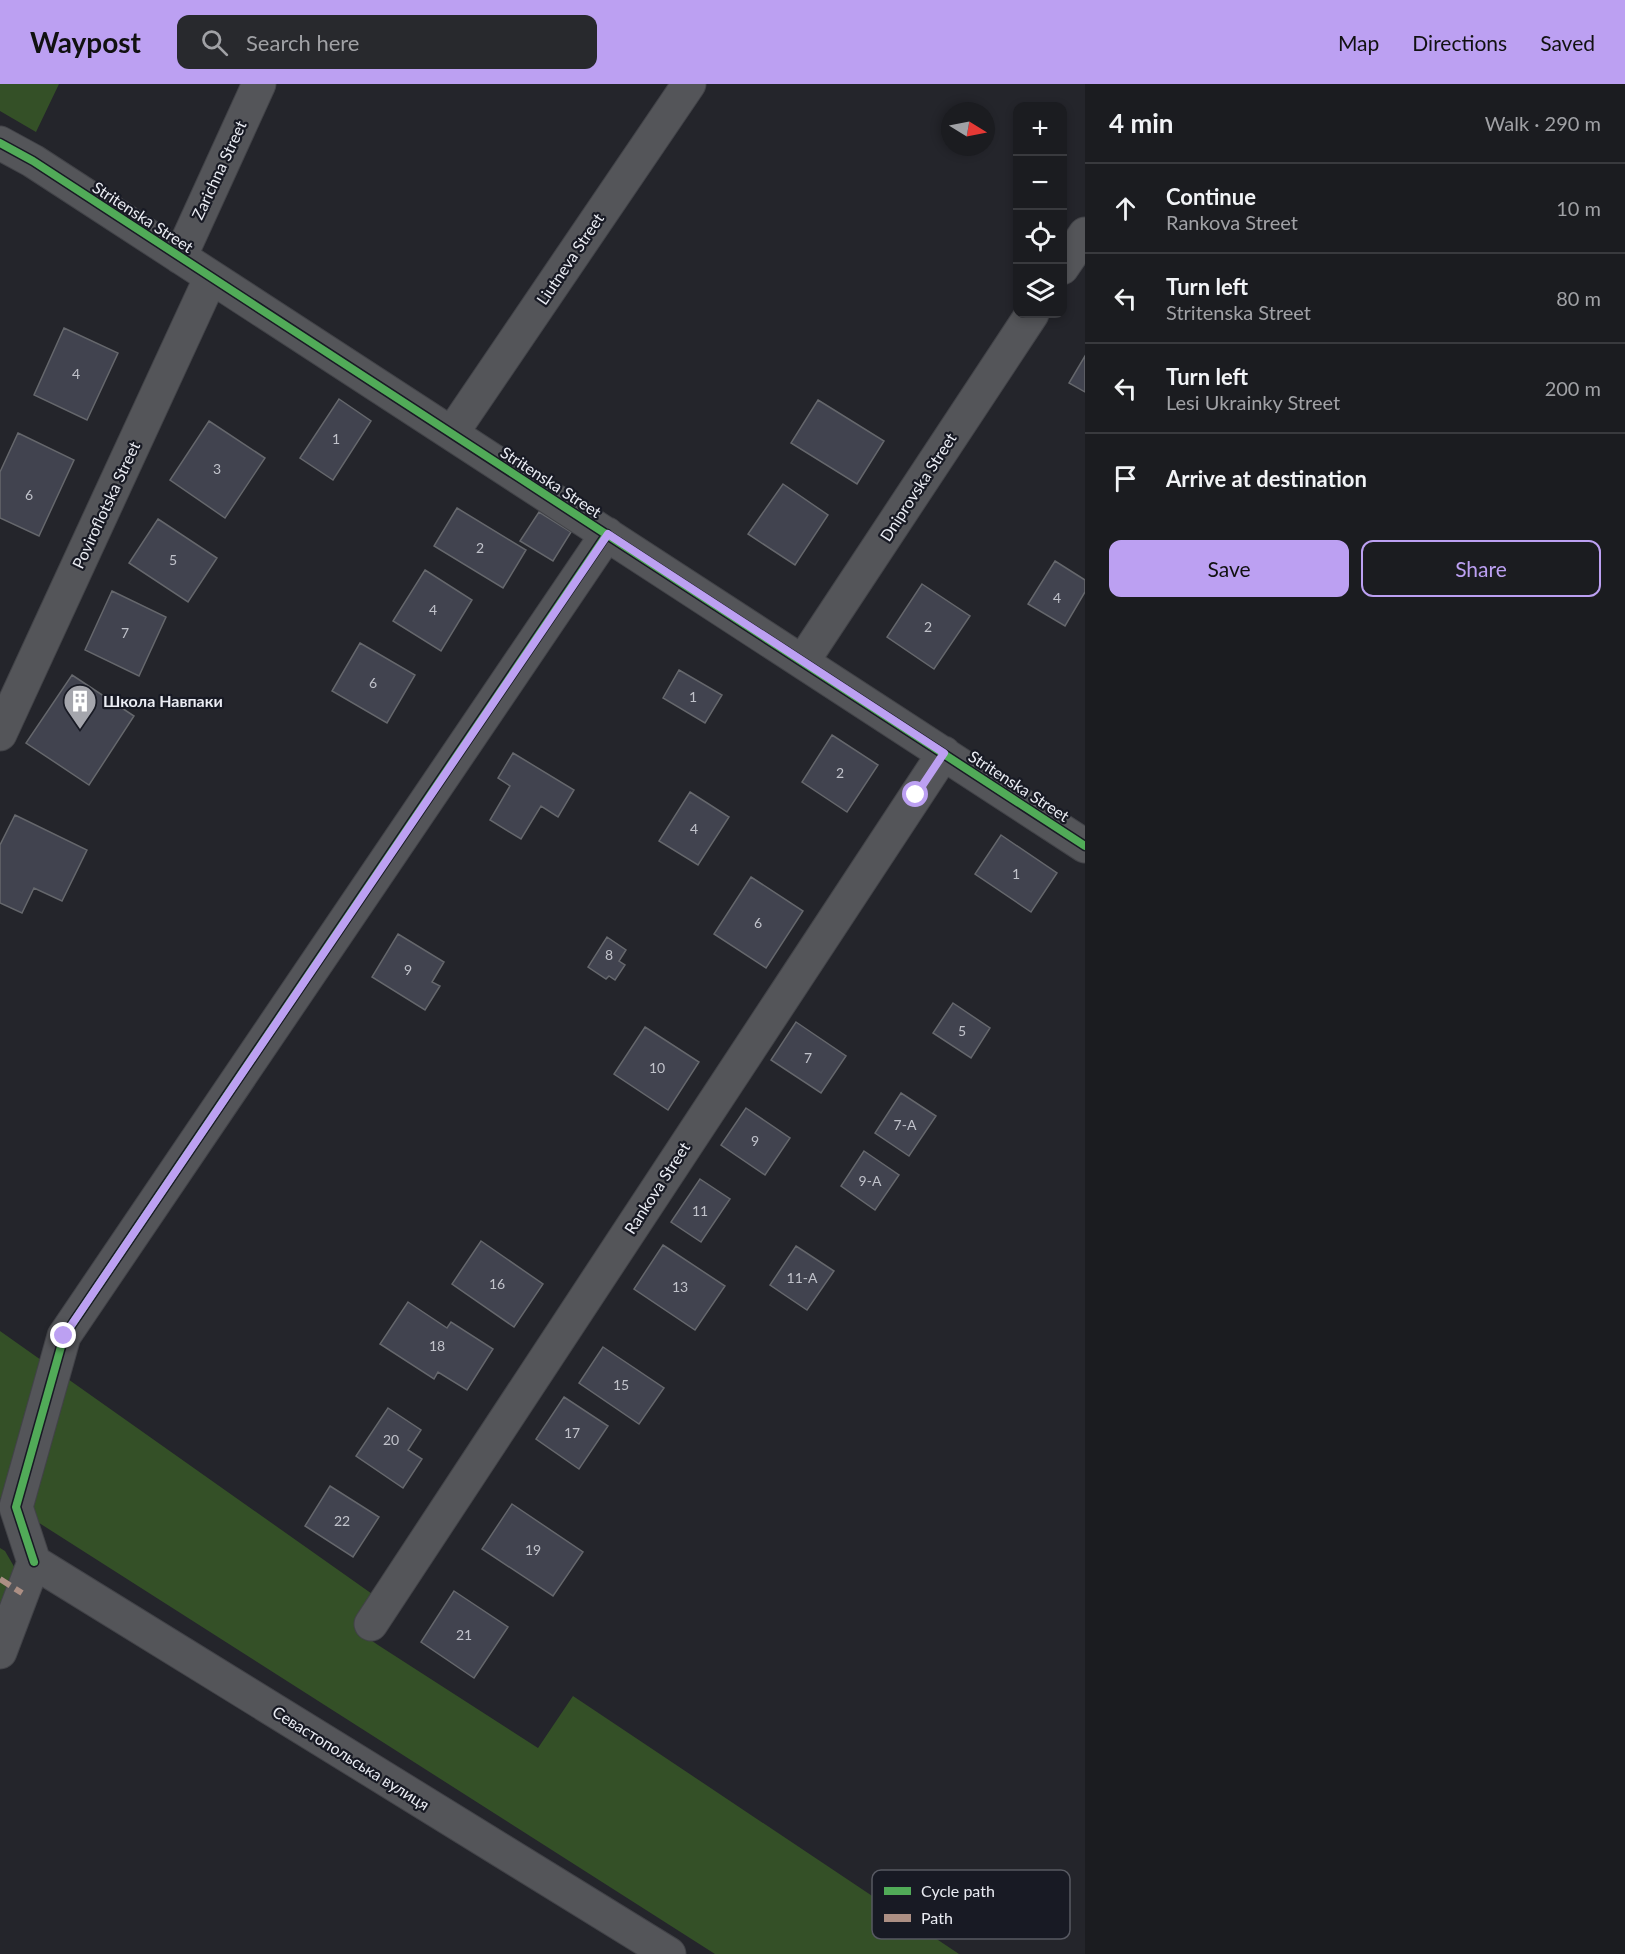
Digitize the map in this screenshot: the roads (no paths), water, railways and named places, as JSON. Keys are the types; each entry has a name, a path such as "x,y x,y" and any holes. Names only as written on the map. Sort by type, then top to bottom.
{"street":[{"name":"Zarichna Street","path":"180,257 259,84"},
{"name":"Liutneva Street","path":"452,433 689,84"},
{"name":"Stritenska Street","path":"0,143 33,161 1085,846"},
{"path":"1065,264 1085,234"},
{"name":"Poviroflotska Street","path":"0,734 211,277"},
{"name":"Dniprovska Street","path":"803,661 1029,318"},
{"path":"0,1652 34,1562 16,1507 64,1336 608,534"},
{"name":"Rankova Street","path":"371,1624 944,753"},
{"name":"Севастопольська вулиця","path":"34,1562 669,1954"}],"place":[{"name":"Школа Навпаки","path":"80,730"}]}
